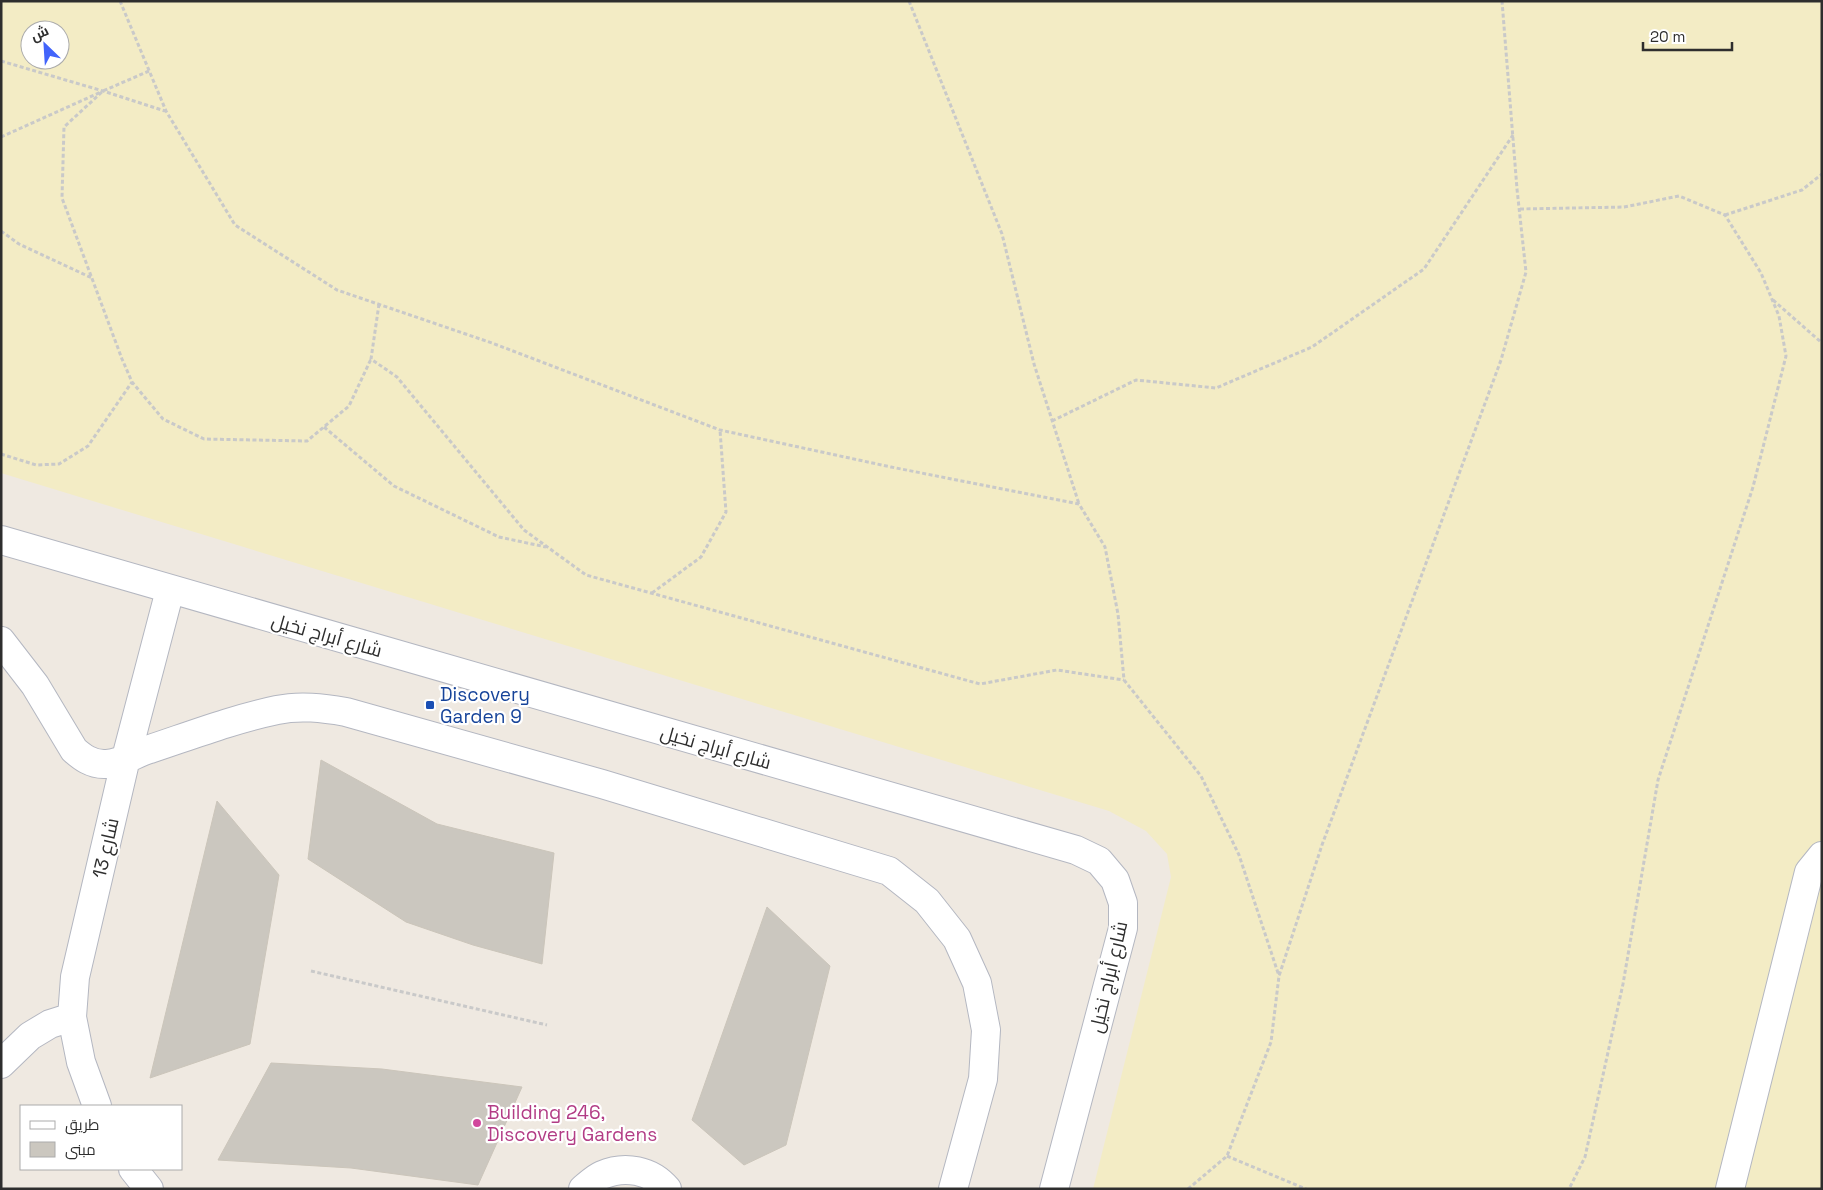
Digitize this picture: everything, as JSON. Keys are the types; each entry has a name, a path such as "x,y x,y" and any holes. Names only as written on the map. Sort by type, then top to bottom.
{"street":[{"name":"شارع أبراج نخيل","path":"1,540 1076,850 1099,861 1115,880 1123,903 1123,928 1054,1189"},
{"name":"شارع 13","path":"97,1105 81,1062 72,1017 75,977 126,758 170,590"},
{"path":"1,641 35,685 66,738 78,754 93,762 104,764 116,763 147,750 218,726 279,709 324,708 346,712 602,784 889,871 927,901 939,916 957,939 977,983 986,1030 983,1079 953,1189"},
{"path":"1730,1189 1809,872 1822,856"},
{"path":"1,1064 30,1036 50,1024 72,1017"},
{"path":"134,1170 149,1189"},
{"path":"583,1189 601,1175 621,1170 642,1172 661,1182 667,1189"}],"path":[{"path":"120,1 166,111 235,225 337,290 492,343 720,430 891,467 1079,504"},
{"path":"909,1 1002,234 1034,364 1079,504 1105,547 1118,614 1124,680 1201,776 1240,855 1279,976"},
{"path":"1188,1189 1227,1156 1271,1042 1279,976 1322,845 1501,360 1526,272 1502,1"},
{"path":"1,61 103,90 166,111"},
{"path":"1,137 149,71"},
{"path":"103,90 64,127 62,198 132,382 163,419 204,439 307,441 349,406 371,359 379,304"},
{"path":"1052,421 1136,380 1216,388 1312,347 1424,268 1513,134"},
{"path":"1725,215 1802,190 1822,174"},
{"path":"1520,209 1624,207 1680,196 1725,215 1761,273 1779,316 1786,356 1753,487 1658,780 1621,994 1585,1157 1569,1189"},
{"path":"1,231 19,244 93,278"},
{"path":"1772,300 1822,343"},
{"path":"371,359 397,377 524,530 586,575 980,684 1057,670 1124,680"},
{"path":"1,454 36,465 59,464 88,446 132,382"},
{"path":"324,427 394,486 499,537 549,548"},
{"path":"651,593 701,557 726,512 720,430"},
{"path":"310,971 547,1025"},
{"path":"1227,1156 1306,1189"}],"sand":[{"path":"1,1 1822,1 1822,1189 1093,1189 1171,877 1167,854 1146,831 1109,811 1,473"}],"building":[{"path":"321,760 437,824 554,853 542,964 473,945 406,922 308,859"},
{"path":"217,801 279,875 250,1044 150,1078"},
{"path":"767,907 830,966 786,1145 744,1165 692,1120"},
{"path":"271,1063 382,1069 522,1087 478,1185 351,1168 218,1160"}],"place":[{"name":"Discovery Garden 9","path":"430,705"},
{"name":"Building 246, Discovery Gardens","path":"477,1123"}]}
